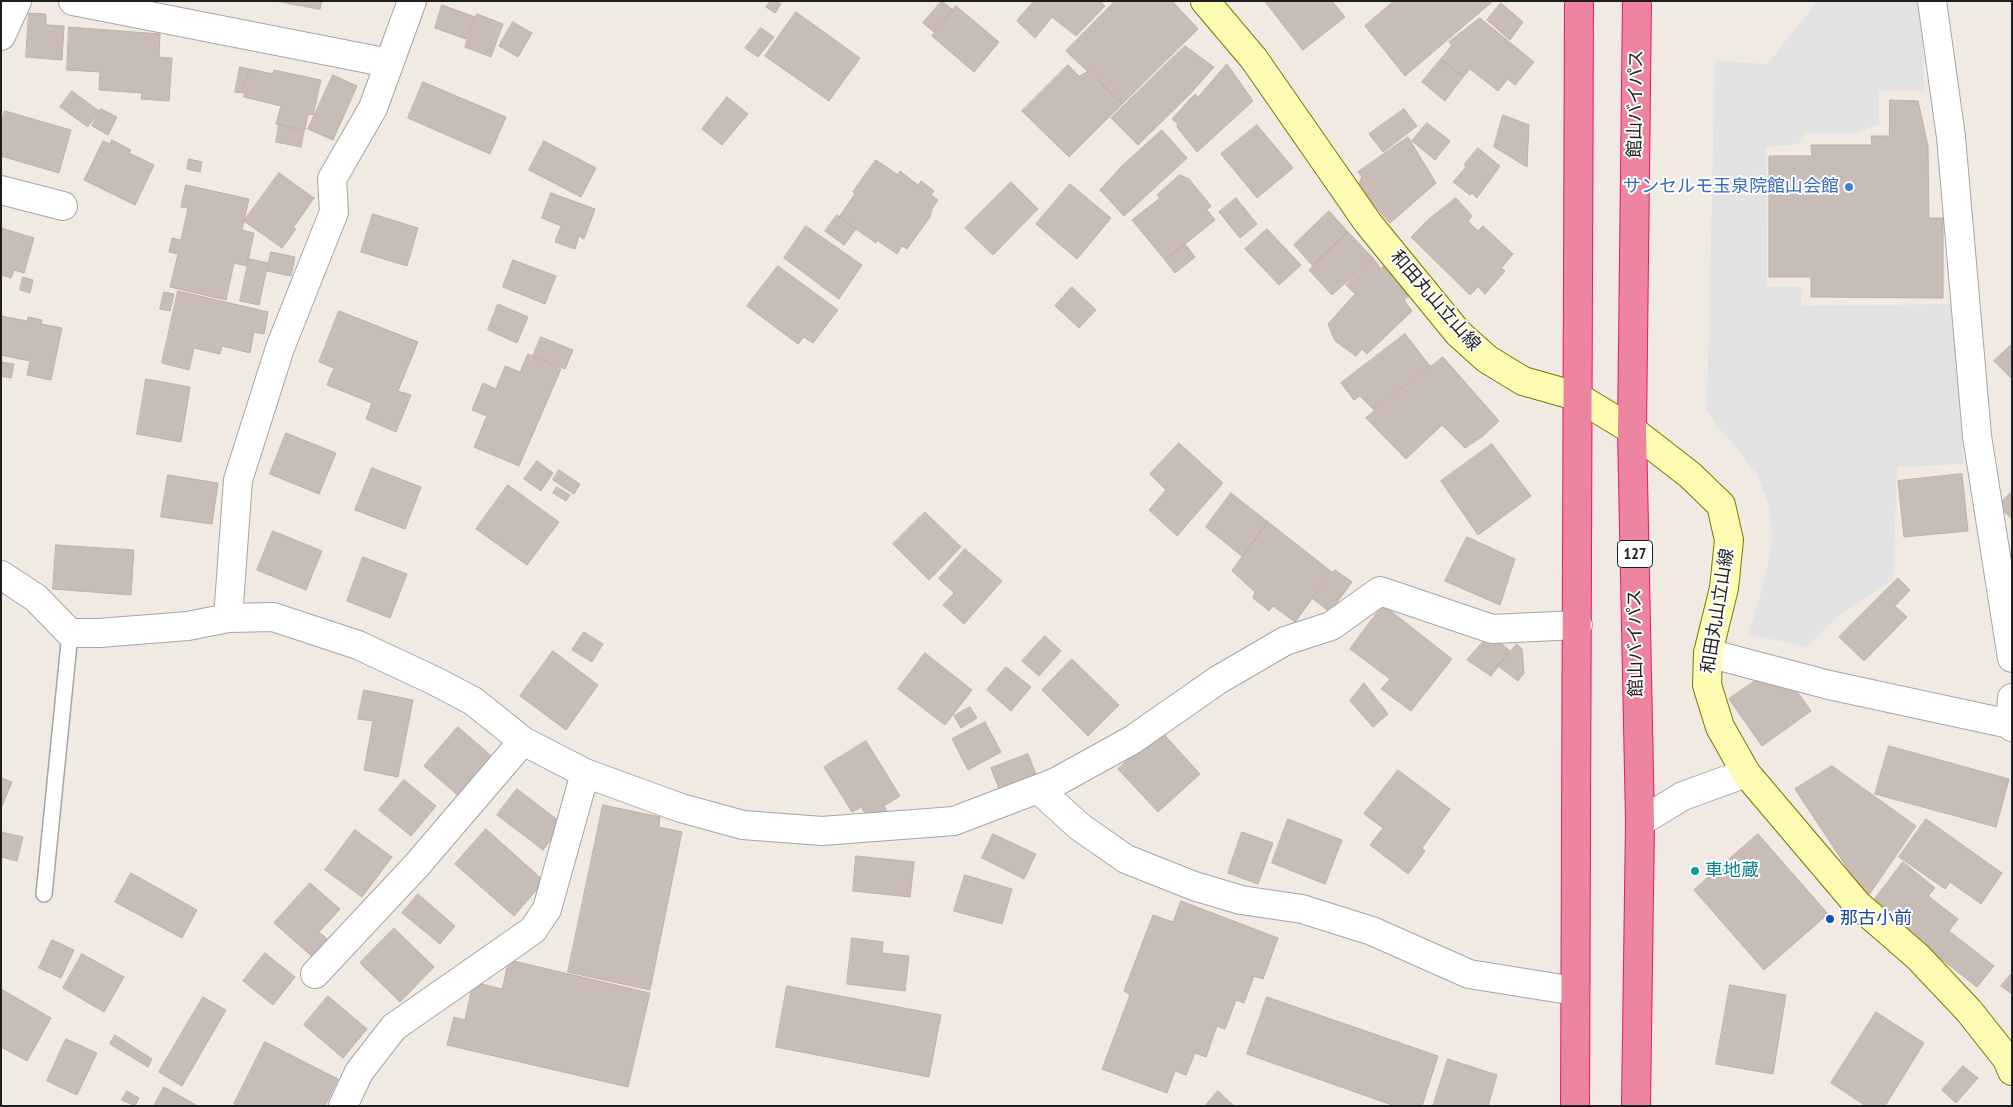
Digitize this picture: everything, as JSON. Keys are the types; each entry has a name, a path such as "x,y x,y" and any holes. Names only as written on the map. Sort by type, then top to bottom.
{"highway":[{"path":"1575,1106 1578,625 1576,396 1579,1"},
{"name":"館山バイパス","path":"1636,1106 1640,822 1632,430 1637,1"}],"main road":[{"name":"和田丸山立山線","path":"1205,1 1254,59 1368,223 1458,333 1487,359 1523,381 1576,396 1632,430 1690,475 1721,505 1729,540 1724,588 1708,653 1707,685 1720,727 1746,773 1857,904 1918,957 1969,1012 2010,1062"}],"street":[{"path":"1,36 17,1"},
{"path":"228,618 238,480 280,348 334,212 332,179 373,108 412,1"},
{"path":"1932,1 1951,137 1976,436 2012,658"},
{"path":"84,2 390,63"},
{"path":"1,190 63,206"},
{"path":"1,574 36,598 70,633 99,633 188,626 228,618 273,617 358,645 474,701 523,741 585,773 681,808 743,825 822,831 954,820 1056,782 1132,740 1218,680 1285,640 1331,626 1380,592 1492,629 1578,625"},
{"path":"1708,653 1829,685 2011,716"},
{"path":"315,974 417,865 523,741"},
{"path":"343,1106 359,1072 394,1027 533,930 547,909 585,773"},
{"path":"1640,822 1683,796 1746,773"},
{"path":"1038,789 1080,827 1126,859 1194,886 1241,900 1302,909 1372,931 1469,974 1575,991"}],"lane":[{"path":"44,894 70,633"}],"shaded area":[{"path":"1818,1 1919,1 1923,31 1924,91 1879,90 1879,124 1855,133 1804,133 1798,144 1766,147 1767,287 1802,287 1801,306 1952,304 1964,464 1897,467 1893,580 1838,616 1806,647 1748,634 1760,598 1773,536 1769,506 1757,475 1737,448 1717,426 1707,410 1715,61 1767,64"}],"building":[{"path":"276,1 322,1 320,9"},
{"path":"771,1 781,4 775,13 766,7"},
{"path":"942,1 953,10 934,32 923,23"},
{"path":"1034,1 1100,1 1105,6 1076,36 1052,17 1035,38 1017,21"},
{"path":"1115,1 1172,1 1198,29 1122,104 1066,51"},
{"path":"1265,1 1332,1 1345,17 1303,50"},
{"path":"1394,1 1493,1 1405,76 1365,26"},
{"path":"1501,3 1523,22 1510,40 1487,20"},
{"path":"442,5 475,17 466,39 435,28"},
{"path":"956,6 999,42 974,72 932,36"},
{"path":"796,12 860,58 829,101 765,56"},
{"path":"29,13 46,14 46,25 64,26 62,60 26,57"},
{"path":"477,14 503,24 491,57 465,47"},
{"path":"1480,18 1534,62 1515,85 1508,79 1498,91 1470,69 1463,77 1441,59 1452,45 1449,42"},
{"path":"513,22 532,33 518,57 499,46"},
{"path":"69,27 160,34 159,57 172,58 169,101 141,99 142,93 99,90 100,72 67,70"},
{"path":"761,28 774,37 758,57 745,48"},
{"path":"1185,46 1214,67 1191,93 1138,145 1111,118"},
{"path":"1441,59 1463,77 1445,101 1422,82"},
{"path":"1227,64 1253,101 1197,152 1177,127 1178,124 1172,119 1195,94 1198,97"},
{"path":"1068,65 1079,76 1089,71 1122,104 1069,157 1022,111"},
{"path":"240,67 249,69 243,93 235,92"},
{"path":"250,69 273,74 274,70 321,80 313,115 308,114 305,130 276,124 281,106 244,97"},
{"path":"333,75 357,86 333,140 308,129"},
{"path":"423,82 506,117 490,154 408,118"},
{"path":"72,91 99,111 88,127 60,107"},
{"path":"727,97 748,114 722,145 702,129"},
{"name":"サンセルモ玉泉院館山会館","path":"1890,100 1918,101 1928,146 1929,218 1943,218 1943,298 1811,297 1811,277 1769,277 1769,156 1812,156 1811,145 1872,145 1871,136 1889,136"},
{"path":"101,109 117,117 108,135 92,126"},
{"path":"1404,109 1417,126 1383,152 1369,134"},
{"path":"5,111 71,130 59,173 1,156 1,124"},
{"path":"1503,115 1529,125 1527,167 1494,147"},
{"path":"1427,123 1450,141 1435,160 1412,141"},
{"path":"279,125 304,131 301,147 276,142"},
{"path":"1257,125 1293,168 1257,198 1221,154"},
{"path":"1162,130 1187,158 1124,216 1100,190 1122,166"},
{"path":"1408,137 1436,183 1390,223 1372,203 1359,183 1362,177 1358,172"},
{"path":"112,140 131,150 129,153 154,165 135,205 84,180 103,141 110,144"},
{"path":"544,141 596,168 581,197 529,170"},
{"path":"1478,148 1500,166 1477,198 1453,182 1466,167 1464,165"},
{"path":"189,159 202,162 200,172 187,169"},
{"path":"876,160 898,175 900,171 918,185 921,181 934,191 931,195 938,200 932,209 930,217 907,249 902,246 897,254 877,240 876,243 839,217 855,194 853,192"},
{"path":"279,173 314,198 293,228 296,229 282,248 244,221"},
{"path":"1180,175 1189,179 1211,206 1207,210 1215,220 1165,260 1132,220 1160,198 1157,195"},
{"path":"1011,182 1038,209 993,255 965,228"},
{"path":"1070,184 1111,218 1077,259 1036,224"},
{"path":"186,185 249,199 242,230 254,233 247,266 234,263 226,300 170,287 178,254 169,252 172,238 181,240 188,208 181,207"},
{"path":"551,193 595,209 584,239 579,236 575,249 555,242 561,226 542,218"},
{"path":"1236,198 1257,224 1240,238 1219,212"},
{"path":"1456,198 1472,216 1468,221 1478,231 1483,226 1513,254 1501,268 1505,271 1485,294 1478,287 1470,295 1411,237 1429,219"},
{"path":"1329,211 1348,232 1313,266 1294,245"},
{"path":"373,214 418,228 407,266 361,252"},
{"path":"837,215 856,229 844,245 825,231"},
{"path":"806,226 862,265 839,299 784,258"},
{"path":"1,228 34,238 24,273 14,270 11,278 1,275"},
{"path":"1267,229 1301,265 1279,285 1245,249"},
{"path":"1348,232 1373,258 1332,295 1309,270"},
{"path":"1185,244 1195,257 1175,273 1165,260"},
{"path":"271,252 295,257 291,276 267,271"},
{"path":"1373,258 1381,269 1384,265 1411,294 1404,300 1412,311 1367,354 1362,349 1356,356 1335,341 1328,324 1355,294 1346,285"},
{"path":"249,259 268,263 259,305 240,301"},
{"path":"513,260 556,276 545,304 503,287"},
{"path":"778,266 838,310 813,343 804,337 798,344 747,306"},
{"path":"23,277 33,280 30,293 20,290"},
{"path":"1072,287 1096,310 1079,328 1055,306"},
{"path":"178,291 268,312 264,334 254,332 250,353 222,346 220,354 194,348 189,370 162,363"},
{"path":"164,292 174,294 170,311 160,309"},
{"path":"498,304 528,317 517,343 488,330"},
{"path":"339,311 418,342 398,391 411,395 396,432 366,419 372,403 327,385 334,368 319,362"},
{"path":"1,316 27,321 28,317 42,320 41,324 62,328 51,380 27,375 30,361 1,355"},
{"path":"1405,334 1430,366 1374,410 1360,396 1354,400 1341,383"},
{"path":"541,337 573,350 565,369 533,356"},
{"path":"2012,344 2012,379 1994,361"},
{"path":"528,354 561,369 519,466 474,447 487,416 472,410 483,383 496,389 505,366 520,372"},
{"path":"1443,357 1499,421 1483,436 1465,448 1442,425 1406,459 1366,418"},
{"path":"1,362 14,364 11,378 1,376"},
{"path":"146,379 190,387 181,442 137,434"},
{"path":"286,433 336,453 319,494 270,474"},
{"path":"1179,443 1223,483 1177,536 1149,510 1166,490 1150,474"},
{"path":"1492,444 1531,496 1478,535 1441,481"},
{"path":"537,461 553,473 541,491 524,479"},
{"path":"372,468 421,487 405,529 355,510"},
{"path":"559,470 580,484 574,494 553,480"},
{"path":"1962,474 1968,531 1904,537 1898,481"},
{"path":"168,475 218,483 212,524 161,517"},
{"path":"508,485 559,522 527,565 476,529"},
{"path":"557,487 570,495 566,501 553,493"},
{"path":"2012,491 2012,519 1998,506"},
{"path":"1231,493 1268,522 1243,557 1206,527"},
{"path":"925,512 961,547 929,580 893,544"},
{"path":"1268,522 1332,572 1295,622 1273,606 1269,611 1253,598 1255,592 1232,571"},
{"path":"273,531 322,551 306,590 257,570"},
{"path":"1467,537 1515,559 1500,605 1445,581"},
{"path":"56,545 134,550 131,595 53,589"},
{"path":"965,549 1002,581 964,624 943,605 954,593 939,579"},
{"path":"363,557 407,574 390,618 347,601"},
{"path":"1335,570 1352,582 1330,612 1313,599"},
{"path":"1898,578 1910,590 1895,606 1907,617 1864,661 1839,637"},
{"path":"1383,605 1452,659 1411,711 1381,689 1390,679 1350,649"},
{"path":"584,632 603,644 592,662 572,650"},
{"path":"1490,634 1510,651 1491,676 1467,660"},
{"path":"1045,636 1061,651 1039,676 1022,661"},
{"path":"1517,644 1522,649 1524,673 1518,681 1498,666"},
{"path":"553,651 598,685 566,730 520,696"},
{"path":"925,653 972,690 945,725 898,689"},
{"path":"1072,659 1119,705 1088,736 1042,690"},
{"path":"1006,667 1031,687 1011,711 987,690"},
{"path":"1768,672 1778,687 1789,680 1811,711 1762,746 1729,699"},
{"path":"1364,683 1388,714 1373,727 1350,701"},
{"path":"364,690 413,700 398,777 364,770 373,721 358,719"},
{"path":"970,707 977,718 961,728 954,716"},
{"path":"985,722 1001,752 968,770 952,739"},
{"path":"458,727 495,759 461,798 424,766"},
{"path":"1160,730 1200,774 1158,812 1118,769"},
{"path":"866,741 900,796 884,806 887,811 870,821 861,807 852,812 824,767"},
{"path":"1889,746 2009,779 1996,827 1875,794"},
{"path":"1028,754 1039,782 1002,796 991,768"},
{"path":"1832,766 1916,826 1867,898 1795,789"},
{"path":"1398,770 1450,809 1422,848 1425,851 1408,874 1370,845 1383,828 1364,814"},
{"path":"1,778 12,782 1,808"},
{"path":"404,780 436,806 411,836 379,810"},
{"path":"517,789 563,824 543,850 497,815"},
{"path":"603,805 660,817 659,827 682,832 650,990 568,972"},
{"path":"1288,819 1342,840 1325,884 1272,863"},
{"path":"1926,819 2002,873 1981,904 1950,882 1945,889 1899,857"},
{"path":"486,829 544,881 514,916 455,864"},
{"path":"355,830 392,857 362,897 325,870"},
{"path":"1,832 23,837 17,861 1,857"},
{"path":"1242,832 1273,843 1258,884 1228,873"},
{"path":"993,834 1036,854 1024,879 982,858"},
{"path":"1758,834 1828,914 1764,970 1694,890"},
{"path":"856,856 914,862 910,897 853,891"},
{"path":"1903,862 1935,888 1928,896 1958,919 1949,931 1994,966 1977,987 1871,904"},
{"path":"131,873 197,910 182,938 115,902"},
{"path":"965,875 1012,889 1002,924 954,911"},
{"path":"310,883 340,909 319,932 330,941 315,959 274,923"},
{"path":"418,894 455,926 440,944 402,913"},
{"path":"1181,901 1278,938 1263,979 1254,976 1244,1003 1236,1000 1225,1029 1217,1026 1206,1057 1195,1053 1186,1075 1175,1071 1167,1093 1102,1069 1130,995 1124,991 1153,915 1173,922"},
{"path":"394,928 434,967 400,1002 360,963"},
{"path":"852,938 883,942 882,953 909,956 905,991 847,984"},
{"path":"52,940 74,950 61,978 39,968"},
{"path":"265,953 295,977 273,1005 243,981"},
{"path":"82,954 124,977 104,1012 63,988"},
{"path":"509,960 650,993 628,1087 447,1045 454,1017 465,1020 473,982 502,989"},
{"path":"2012,973 2012,994 2001,986"},
{"path":"1730,985 1786,995 1773,1074 1716,1064"},
{"path":"787,986 941,1015 929,1077 776,1047"},
{"path":"1,989 51,1018 27,1061 1,1047"},
{"path":"328,996 367,1029 343,1058 304,1025"},
{"path":"203,997 226,1010 182,1086 159,1072"},
{"path":"1267,997 1438,1056 1422,1106 1395,1106 1247,1054"},
{"path":"1876,1012 1924,1043 1885,1106 1866,1106 1831,1083"},
{"path":"115,1035 152,1059 148,1067 110,1044"},
{"path":"66,1039 97,1053 77,1095 47,1081"},
{"path":"265,1042 338,1079 325,1106 238,1106 234,1104"},
{"path":"1448,1059 1497,1075 1488,1106 1433,1106"},
{"path":"1963,1066 1978,1078 1956,1103 1942,1090"},
{"path":"164,1087 198,1106 154,1106"},
{"path":"127,1091 139,1098 135,1106 122,1100"},
{"path":"1218,1091 1234,1106 1205,1106"}],"place":[{"name":"サンセルモ玉泉院館山会館","path":"1849,187"},
{"name":"車地蔵","path":"1695,871"},
{"name":"那古小前","path":"1830,919"}]}
